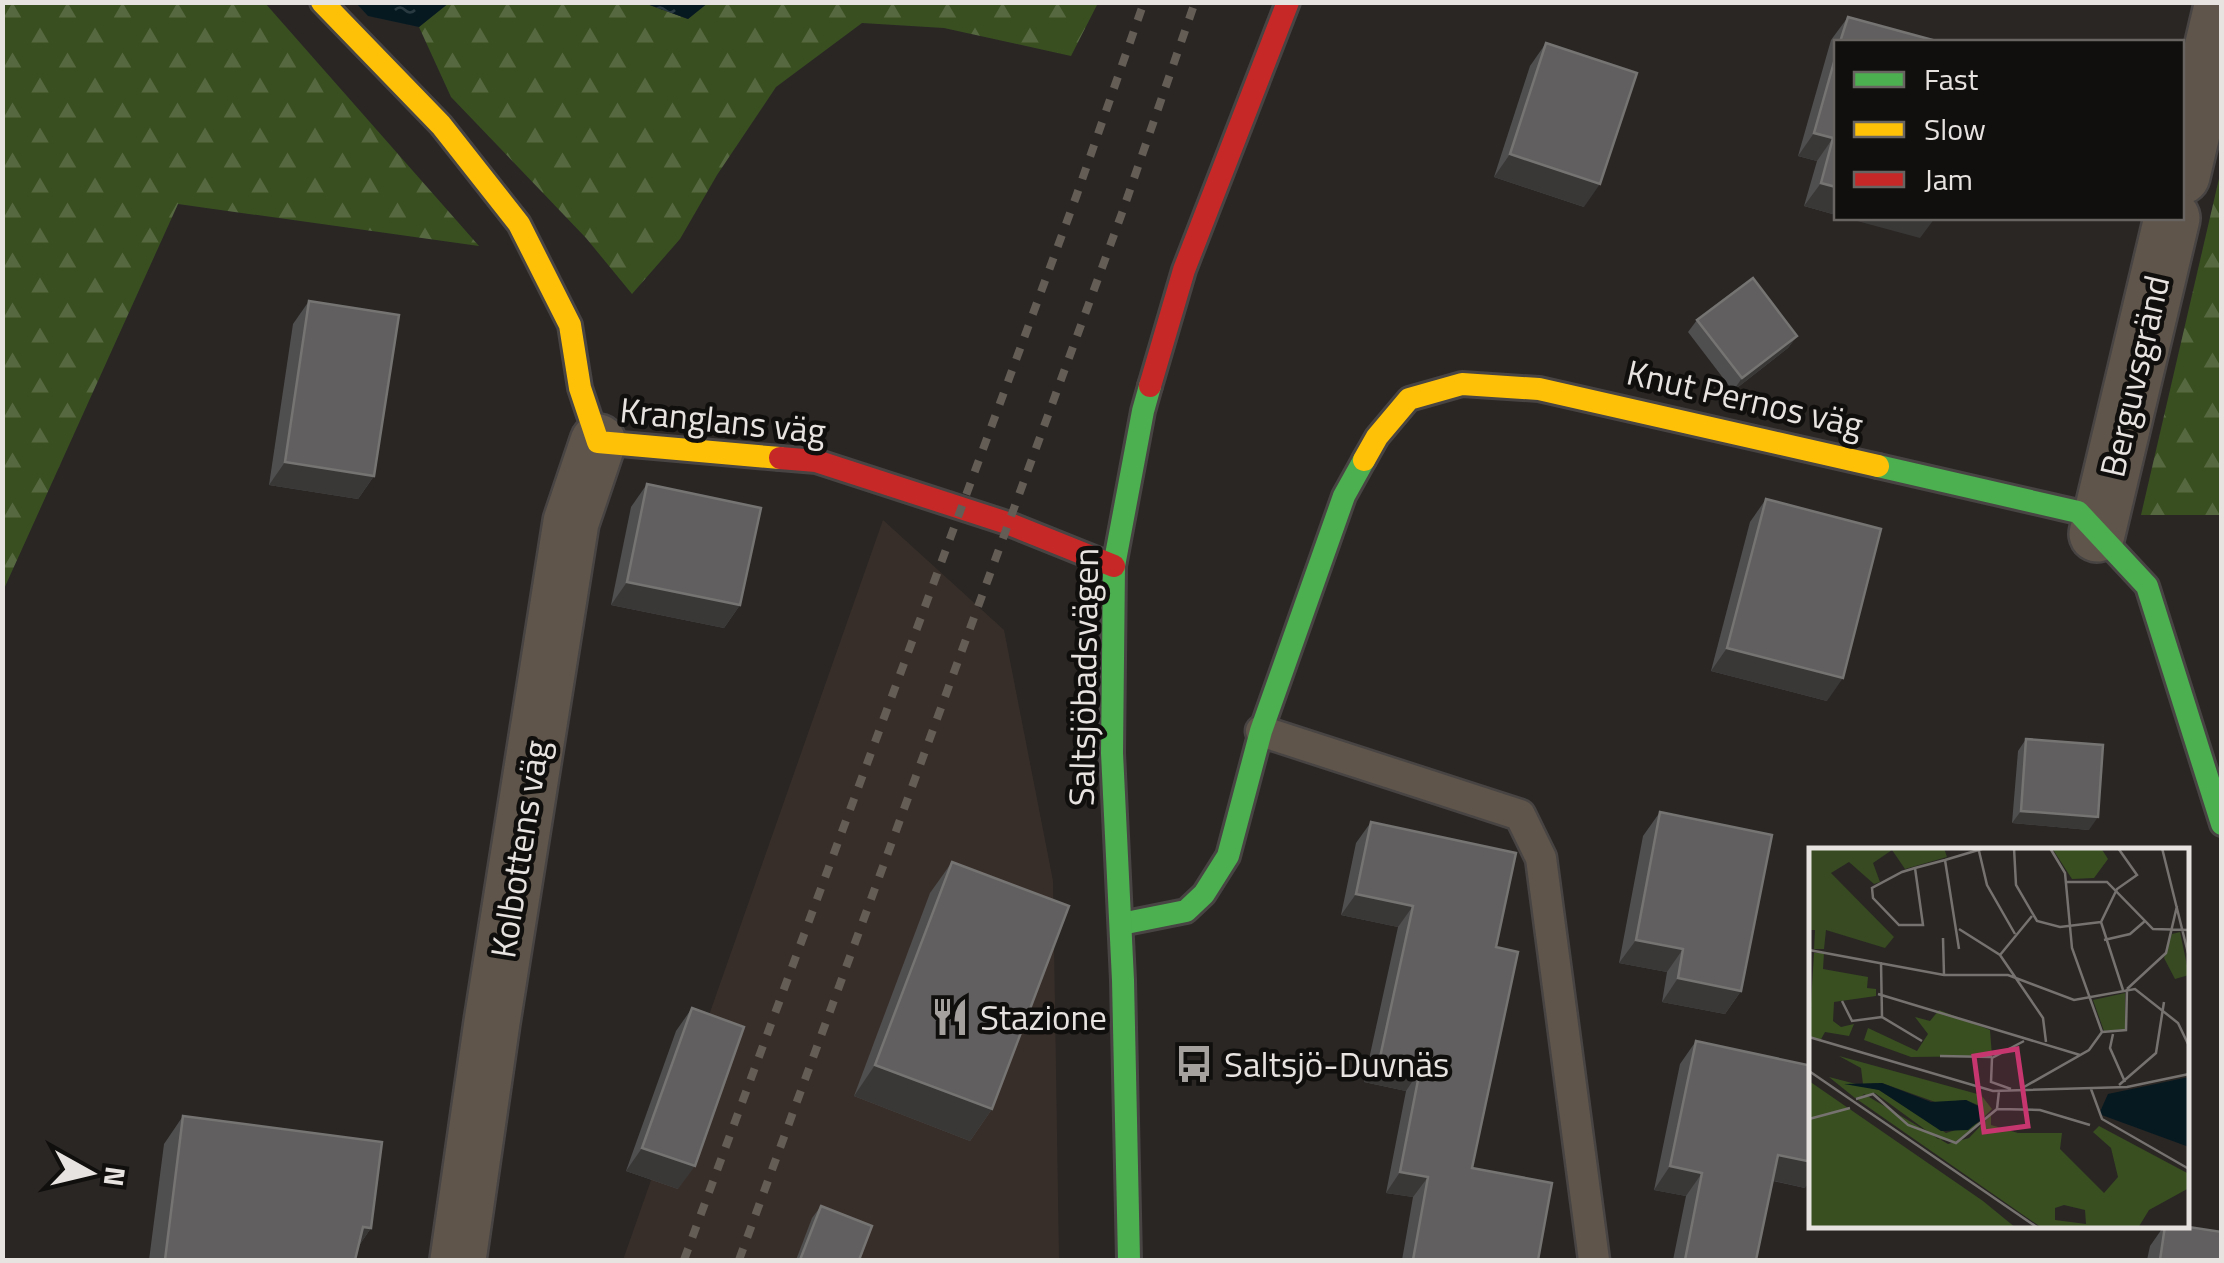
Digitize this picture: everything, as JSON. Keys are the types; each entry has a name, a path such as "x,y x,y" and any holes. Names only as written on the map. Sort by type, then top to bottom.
{"street":[{"name":"Kranglans väg","path":"322,2 441,125 519,224 570,325 580,388 598,442 816,461 1007,523 1114,566"},
{"name":"Saltsjöbadsvägen","path":"1129,1260 1121,924 1112,753 1114,566 1143,411 1184,270 1288,2"},
{"path":"2184,168 2222,6"},
{"name":"Berguvsgränd","path":"2098,534 2172,220"},
{"name":"Knut Pernos väg","path":"1121,924 1186,911 1204,894 1228,856 1261,731 1344,496 1378,438 1409,399 1462,384 1539,389 2078,512 2146,586 2222,824"},
{"name":"Kolbottens väg","path":"458,1260 571,522 598,442"}],"lane":[{"path":"1261,731 1520,815 1541,858 1594,1260"}],"shaded area":[{"path":"883,520 1004,630 1053,881 1059,1260 623,1260"}],"green space":[{"path":"3,2 265,3 479,246 178,204 3,591"},
{"path":"449,2 644,3 688,19 708,2 1098,3 1071,56 944,28 862,23 776,87 680,239 632,294 586,238 451,97 419,27"},
{"path":"2221,170 2221,515 2141,515"}],"water":[{"path":"708,2 688,19 644,3"},
{"path":"356,3 449,3 419,27 368,16"}],"building":[{"path":"1848,17 1933,40 1841,40"},
{"path":"1546,43 1637,73 1600,184 1510,154"},
{"path":"1834,62 1834,186 1821,183 1833,138 1814,133"},
{"path":"1753,278 1797,336 1742,378 1697,320"},
{"path":"309,301 399,315 374,476 285,462"},
{"path":"647,484 761,508 740,605 627,582"},
{"path":"1766,499 1881,529 1843,678 1727,648"},
{"path":"2026,739 2103,745 2098,817 2021,811"},
{"path":"1660,812 1772,835 1741,991 1678,978 1683,949 1636,940"},
{"path":"1371,822 1516,853 1496,947 1518,952 1472,1168 1552,1183 1538,1260 1413,1260 1428,1177 1400,1172 1420,1070 1379,1062 1413,906 1356,894"},
{"name":"Stazione","path":"952,862 1069,906 992,1109 875,1065"},
{"path":"692,1008 744,1027 695,1166 642,1148"},
{"path":"1696,1041 1809,1065 1809,1161 1778,1155 1756,1260 1685,1260 1702,1173 1670,1166"},
{"path":"183,1116 382,1142 371,1228 363,1227 355,1260 165,1260"},
{"path":"821,1206 872,1226 859,1260 800,1260"},
{"path":"2165,1228 2222,1232 2222,1260 2160,1260"}],"railway":[{"path":"684,1260 1076,197 1144,2"},
{"path":"739,1260 1122,213 1195,2"}],"traffic: fast":[{"path":"1129,1260 1123,980 1112,753 1114,566 1150,386"},
{"path":"1121,924 1186,911 1204,894 1228,856 1261,731 1344,496 1364,460"},
{"path":"1878,466 2078,512 2147,586 2222,824"}],"traffic: slow":[{"path":"322,2 441,125 519,224 570,325 580,388 598,442 780,458"},
{"path":"1364,460 1377,437 1409,399 1462,384 1539,389 1878,466"}],"traffic: jam":[{"path":"1150,386 1184,270 1288,2"},
{"path":"780,458 816,461 1007,523 1114,566"}],"place":[{"name":"Stazione","path":"950,1017"},
{"name":"Saltsjö-Duvnäs","path":"1194,1064"}]}
